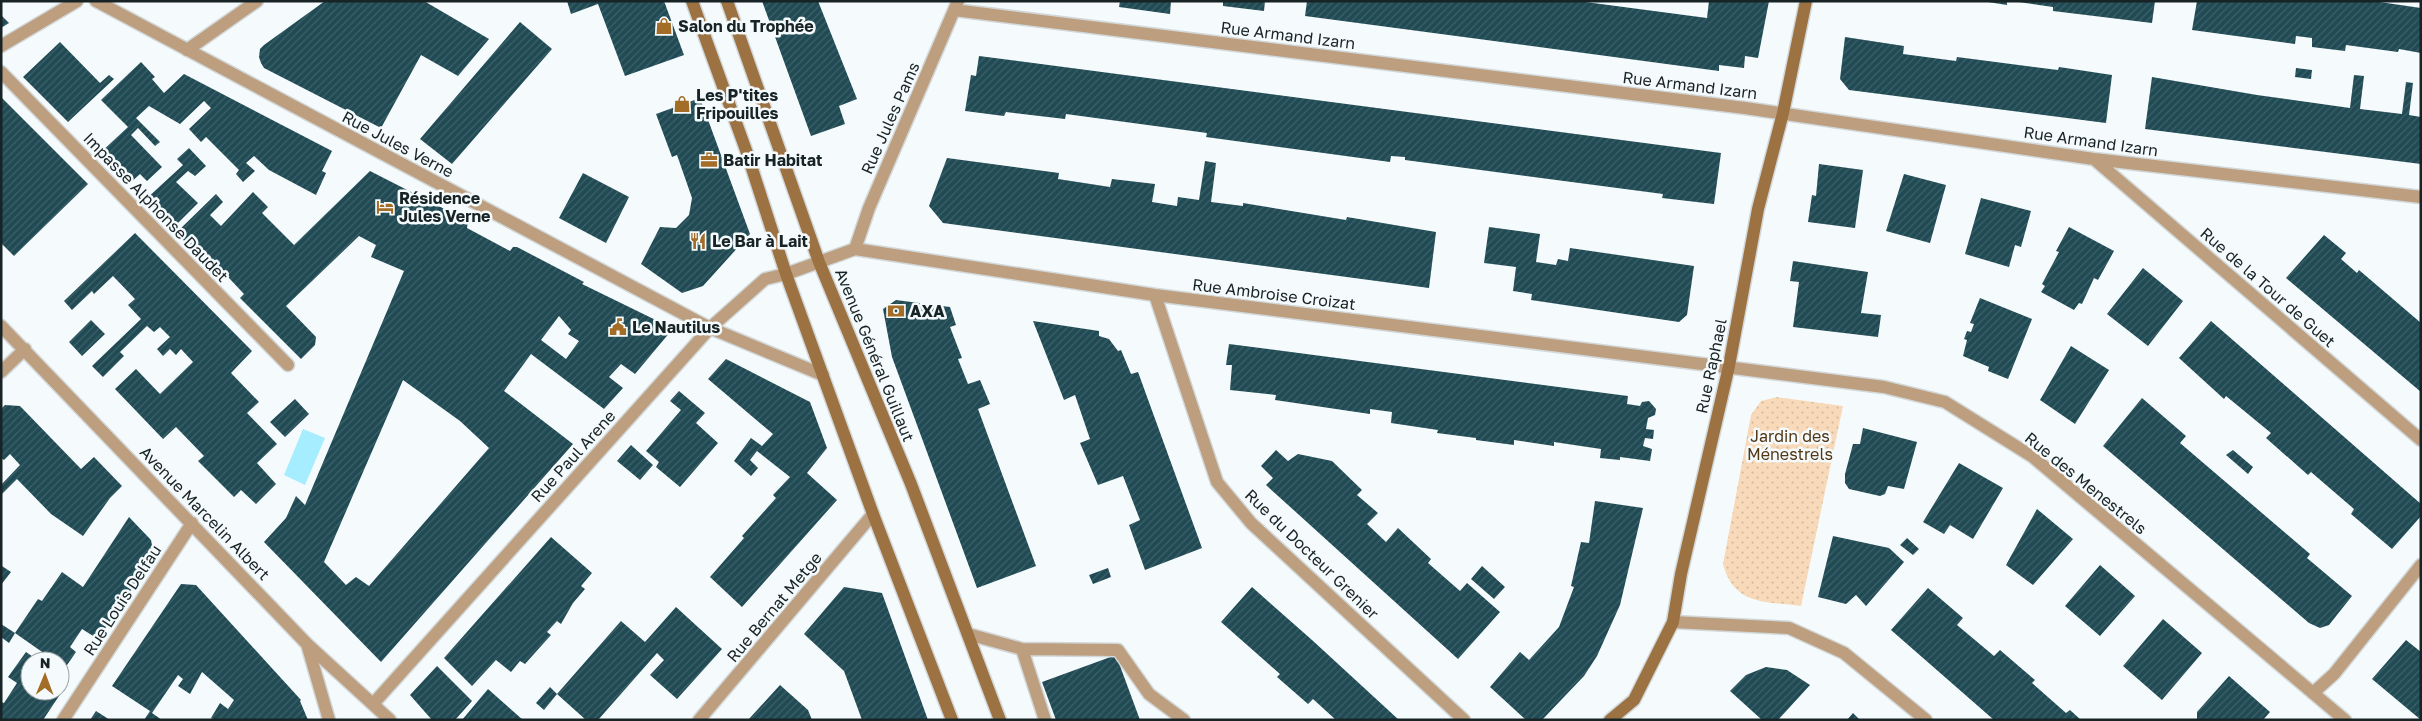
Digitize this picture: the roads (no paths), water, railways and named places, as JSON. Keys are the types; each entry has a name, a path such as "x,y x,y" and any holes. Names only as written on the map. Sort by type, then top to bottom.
{"main road":[{"path":"692,1 747,153 786,274 873,514 952,720"},
{"name":"Avenue Général Guillaut","path":"727,1 820,262 911,484 1000,720"},
{"name":"Rue Raphael","path":"1610,720 1634,700 1673,622 1681,574 1729,366 1758,209 1783,113 1806,1"}],"street":[{"path":"1,46 77,1"},
{"name":"Rue Jules Verne","path":"96,1 710,328 823,375"},
{"path":"187,50 256,1"},
{"name":"Rue Armand Izarn","path":"956,6 1783,113 2094,159 2421,197"},
{"name":"Rue Jules Pams","path":"855,249 869,208 956,6"},
{"name":"Impasse Alphonse Daudet","path":"1,72 288,366"},
{"name":"Rue de la Tour de Guet","path":"2094,159 2421,440"},
{"name":"Rue Ambroise Croizat","path":"820,262 855,249 1155,295 1729,366"},
{"name":"Rue Paul Arene","path":"373,704 710,328 765,279 820,262"},
{"name":"Rue du Docteur Grenier","path":"1155,295 1217,482 1251,523 1464,720"},
{"name":"Avenue Marcelin Albert","path":"1,326 192,522 307,644 390,720"},
{"path":"1,372 25,349"},
{"name":"Rue des Menestrels","path":"1729,366 1884,387 1945,402 2033,457 2345,720"},
{"name":"Rue Bernat Metge","path":"699,720 873,514"},
{"name":"Rue Louis Delfau","path":"63,720 192,522"},
{"path":"2313,693 2334,674 2421,565"},
{"path":"1673,622 1789,628 1844,653 1926,720"},
{"path":"968,634 1022,649 1118,650 1149,694 1184,720"},
{"path":"307,644 329,720"},
{"path":"1022,649 1045,720"}],"water":[{"path":"303,429 325,438 305,485 284,475"}],"place":[{"name":"Salon du Trophée","path":"664,26"},
{"name":"Les P'tites Fripouilles","path":"682,104"},
{"name":"Batir Habitat","path":"709,160"},
{"name":"Résidence Jules Verne","path":"385,207"},
{"name":"Le Bar à Lait","path":"698,241"},
{"name":"AXA","path":"896,311"},
{"name":"Le Nautilus","path":"618,327"}],"park label":[{"name":"Jardin des Ménestrels","path":"1790,445"}]}
